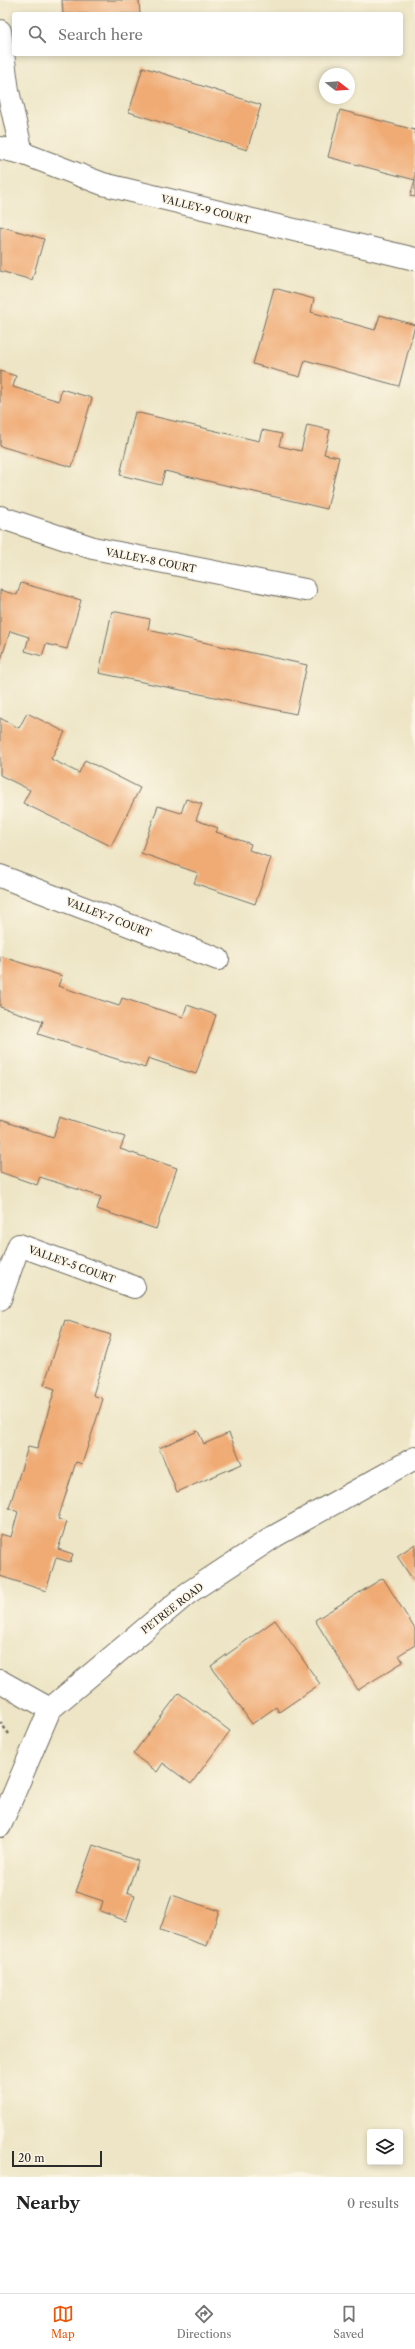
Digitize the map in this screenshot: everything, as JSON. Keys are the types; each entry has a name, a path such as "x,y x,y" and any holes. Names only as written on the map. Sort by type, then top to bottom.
{"street":[{"path":"0,31 8,91 22,153"},
{"name":"VALLEY-9 COURT","path":"0,148 22,153 103,184 415,259"},
{"name":"VALLEY-8 COURT","path":"0,517 92,548 305,590"},
{"name":"VALLEY-7 COURT","path":"0,876 218,959"},
{"name":"VALLEY-5 COURT","path":"0,1299 19,1245 134,1287"},
{"name":"PETREE ROAD","path":"0,1826 50,1709 188,1594 275,1536 415,1458"},
{"path":"0,1681 50,1709"}],"building":[{"path":"62,0 139,0 140,12 63,12"},
{"path":"143,67 261,105 247,150 129,112"},
{"path":"340,110 415,130 415,180 328,157"},
{"path":"415,180 415,197 410,196"},
{"path":"0,226 44,239 32,280 0,271"},
{"path":"274,288 314,299 311,312 375,330 380,315 415,325 399,386 305,360 300,377 253,364"},
{"path":"0,371 16,376 13,387 59,401 61,389 92,398 72,467 0,446"},
{"path":"135,412 259,441 262,430 282,434 279,446 301,451 307,425 330,430 324,454 339,457 327,509 165,471 161,485 120,475"},
{"path":"21,583 81,600 67,649 46,644 42,656 25,651 29,637 10,631 0,663 0,590 17,595"},
{"path":"112,611 150,619 148,630 307,665 296,714 99,673"},
{"path":"27,713 65,732 51,759 79,773 85,760 140,788 111,846 23,803 30,790 0,775 0,718 19,728"},
{"path":"186,799 202,804 196,820 218,828 216,832 251,844 249,850 271,858 255,904 194,883 198,873 141,853 158,806 181,813"},
{"path":"0,956 62,976 58,986 119,1006 122,998 183,1017 187,1005 216,1015 196,1074 148,1058 145,1068 38,1034 43,1021 0,1007"},
{"path":"60,1116 125,1137 120,1149 177,1168 156,1229 97,1209 101,1197 40,1177 37,1185 0,1172 0,1120 53,1138"},
{"path":"65,1320 111,1335 93,1395 103,1399 82,1464 76,1462 58,1519 67,1522 58,1549 73,1554 70,1562 56,1558 46,1591 0,1576 0,1534 11,1537 18,1512 9,1508 28,1447 37,1449 55,1389 44,1385"},
{"path":"198,1431 204,1444 229,1433 242,1464 177,1492 159,1448"},
{"path":"415,1544 415,1583 397,1556"},
{"path":"383,1578 415,1629 415,1645 399,1655 403,1662 358,1690 315,1620"},
{"path":"275,1620 320,1684 279,1712 276,1707 252,1724 211,1666"},
{"path":"179,1693 230,1731 191,1784 163,1763 157,1772 133,1754"},
{"path":"93,1845 138,1861 127,1892 135,1895 126,1921 100,1911 103,1901 76,1892"},
{"path":"172,1895 219,1911 207,1946 160,1930"}]}
